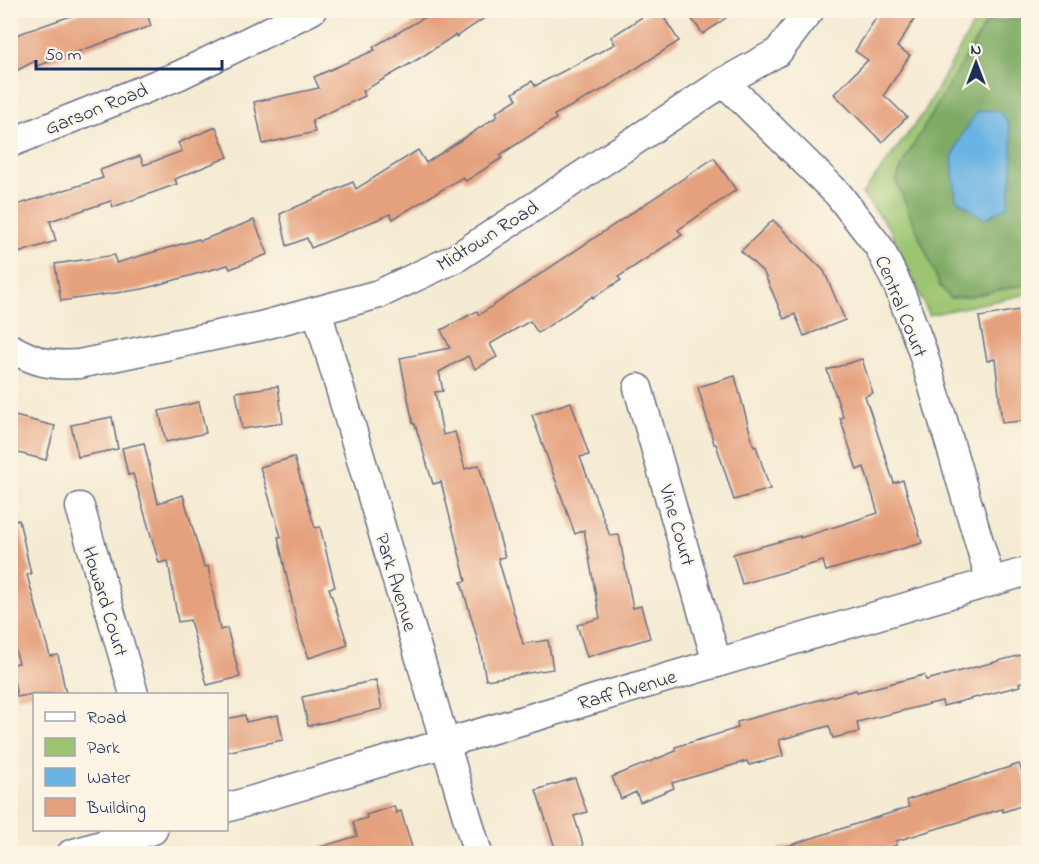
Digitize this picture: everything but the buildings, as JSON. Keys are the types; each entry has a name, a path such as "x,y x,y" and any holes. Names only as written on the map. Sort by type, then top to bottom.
{"street":[{"name":"Garson Road","path":"10,143 180,75 312,10"},
{"name":"Midtown Road","path":"10,348 34,361 61,365 79,364 261,326 379,294 456,258 724,82 778,52 810,10"},
{"name":"Central Court","path":"724,82 838,194 879,247 899,288 922,350 990,582"},
{"name":"Park Avenue","path":"317,310 478,854"},
{"name":"Vine Court","path":"638,387 717,663"},
{"name":"Howard Court","path":"80,507 134,693"},
{"name":"Raff Avenue","path":"228,807 1029,571"},
{"path":"71,854 150,831"}],"green space":[{"path":"981,11 1028,11 1028,294 929,315 890,229 862,194 923,114"},
{"path":"1028,18 1028,284 967,297 950,298 940,286 896,181 905,159 986,23"}],"water":[{"path":"993,110 1002,114 1008,124 1012,152 1011,183 1008,206 985,219 956,199 952,158 961,137 977,111"}]}
